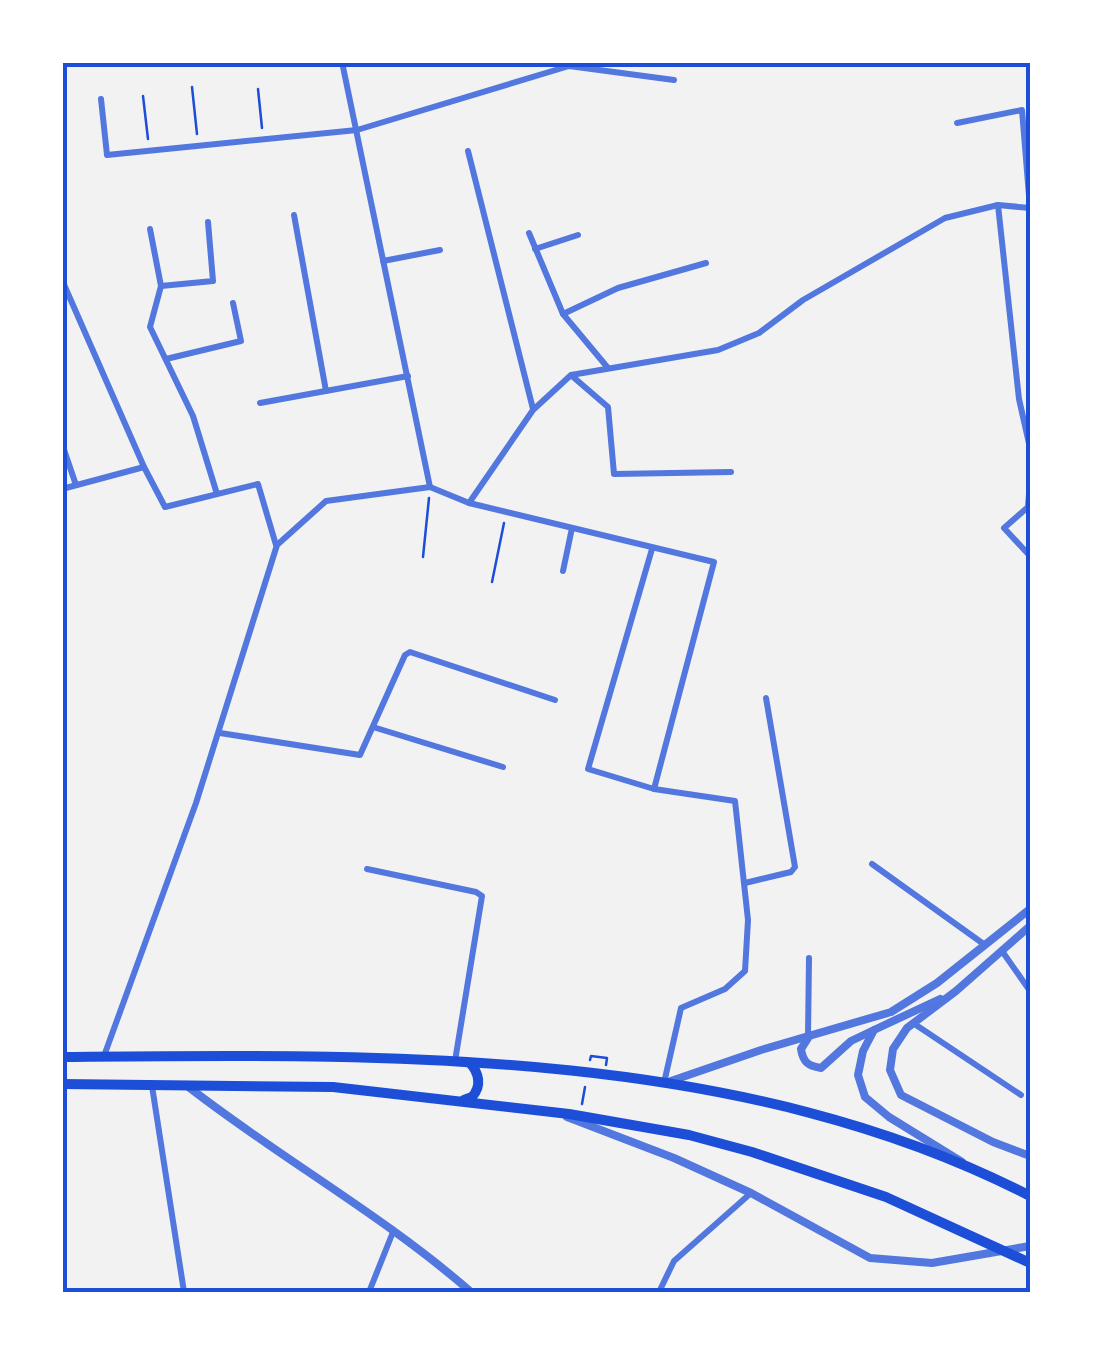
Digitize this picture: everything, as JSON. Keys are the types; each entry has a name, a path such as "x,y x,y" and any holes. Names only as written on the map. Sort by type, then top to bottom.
{"highway":[{"path":"62,1057 308,1056 455,1061 664,1084 800,1111 966,1164 1030,1196"},
{"path":"463,1100 472,1097 479,1084 470,1063"},
{"path":"62,1084 333,1087 553,1112 689,1136 752,1152 886,1197 1030,1263"}],"street":[{"path":"342,62 430,487"},
{"path":"101,99 106,155 357,130 568,64 674,80"},
{"path":"468,503 533,410 571,375 718,350 758,332 803,300 945,218 998,205 1030,208 1022,110 957,123"},
{"path":"468,151 533,410"},
{"path":"998,205 1018,399 1030,448"},
{"path":"294,214 326,391"},
{"path":"161,286 213,281 208,222"},
{"path":"150,229 161,286 150,328 194,416 218,494"},
{"path":"529,232 563,314 608,368"},
{"path":"535,249 578,235"},
{"path":"383,262 440,250"},
{"path":"563,314 618,288 706,263"},
{"path":"62,280 165,507 258,484 276,546"},
{"path":"166,359 242,341 233,303"},
{"path":"571,375 608,407 614,474 731,472"},
{"path":"260,403 408,376"},
{"path":"62,444 76,485"},
{"path":"62,488 144,466"},
{"path":"1030,481 1028,507 1004,528 1030,556"},
{"path":"103,1057 220,732 276,546 326,501 430,487 468,503 714,562 654,788"},
{"path":"563,571 572,528"},
{"path":"652,548 588,770 654,788 735,801 748,920 745,970 725,989 681,1008 664,1084"},
{"path":"220,732 360,755 410,652 555,700"},
{"path":"745,884 791,872 795,866 766,698"},
{"path":"373,727 503,768"},
{"path":"872,864 986,946"},
{"path":"367,869 482,896 455,1061"},
{"path":"664,1084 761,1050 861,1022 910,1002 1030,909"},
{"path":"1030,926 910,1026 893,1048 891,1059 893,1081 902,1094 993,1142 1030,1156"},
{"path":"1002,951 1030,991"},
{"path":"809,958 808,1038 801,1049 810,1066 821,1068 850,1042 956,991"},
{"path":"910,1026 1021,1095"},
{"path":"874,1030 863,1051 858,1074 865,1097 889,1117 966,1164"},
{"path":"186,1084 244,1130 394,1232 471,1292"},
{"path":"152,1085 184,1292"},
{"path":"553,1112 674,1158 751,1193 870,1258 932,1264 1030,1246"},
{"path":"658,1292 674,1261 751,1193"},
{"path":"369,1292 394,1232"}],"path":[{"path":"192,87 198,146"},
{"path":"258,89 263,139"},
{"path":"143,96 149,150"},
{"path":"423,558 430,487"},
{"path":"492,582 506,512"},
{"path":"581,1114 591,1056 607,1058"}]}
